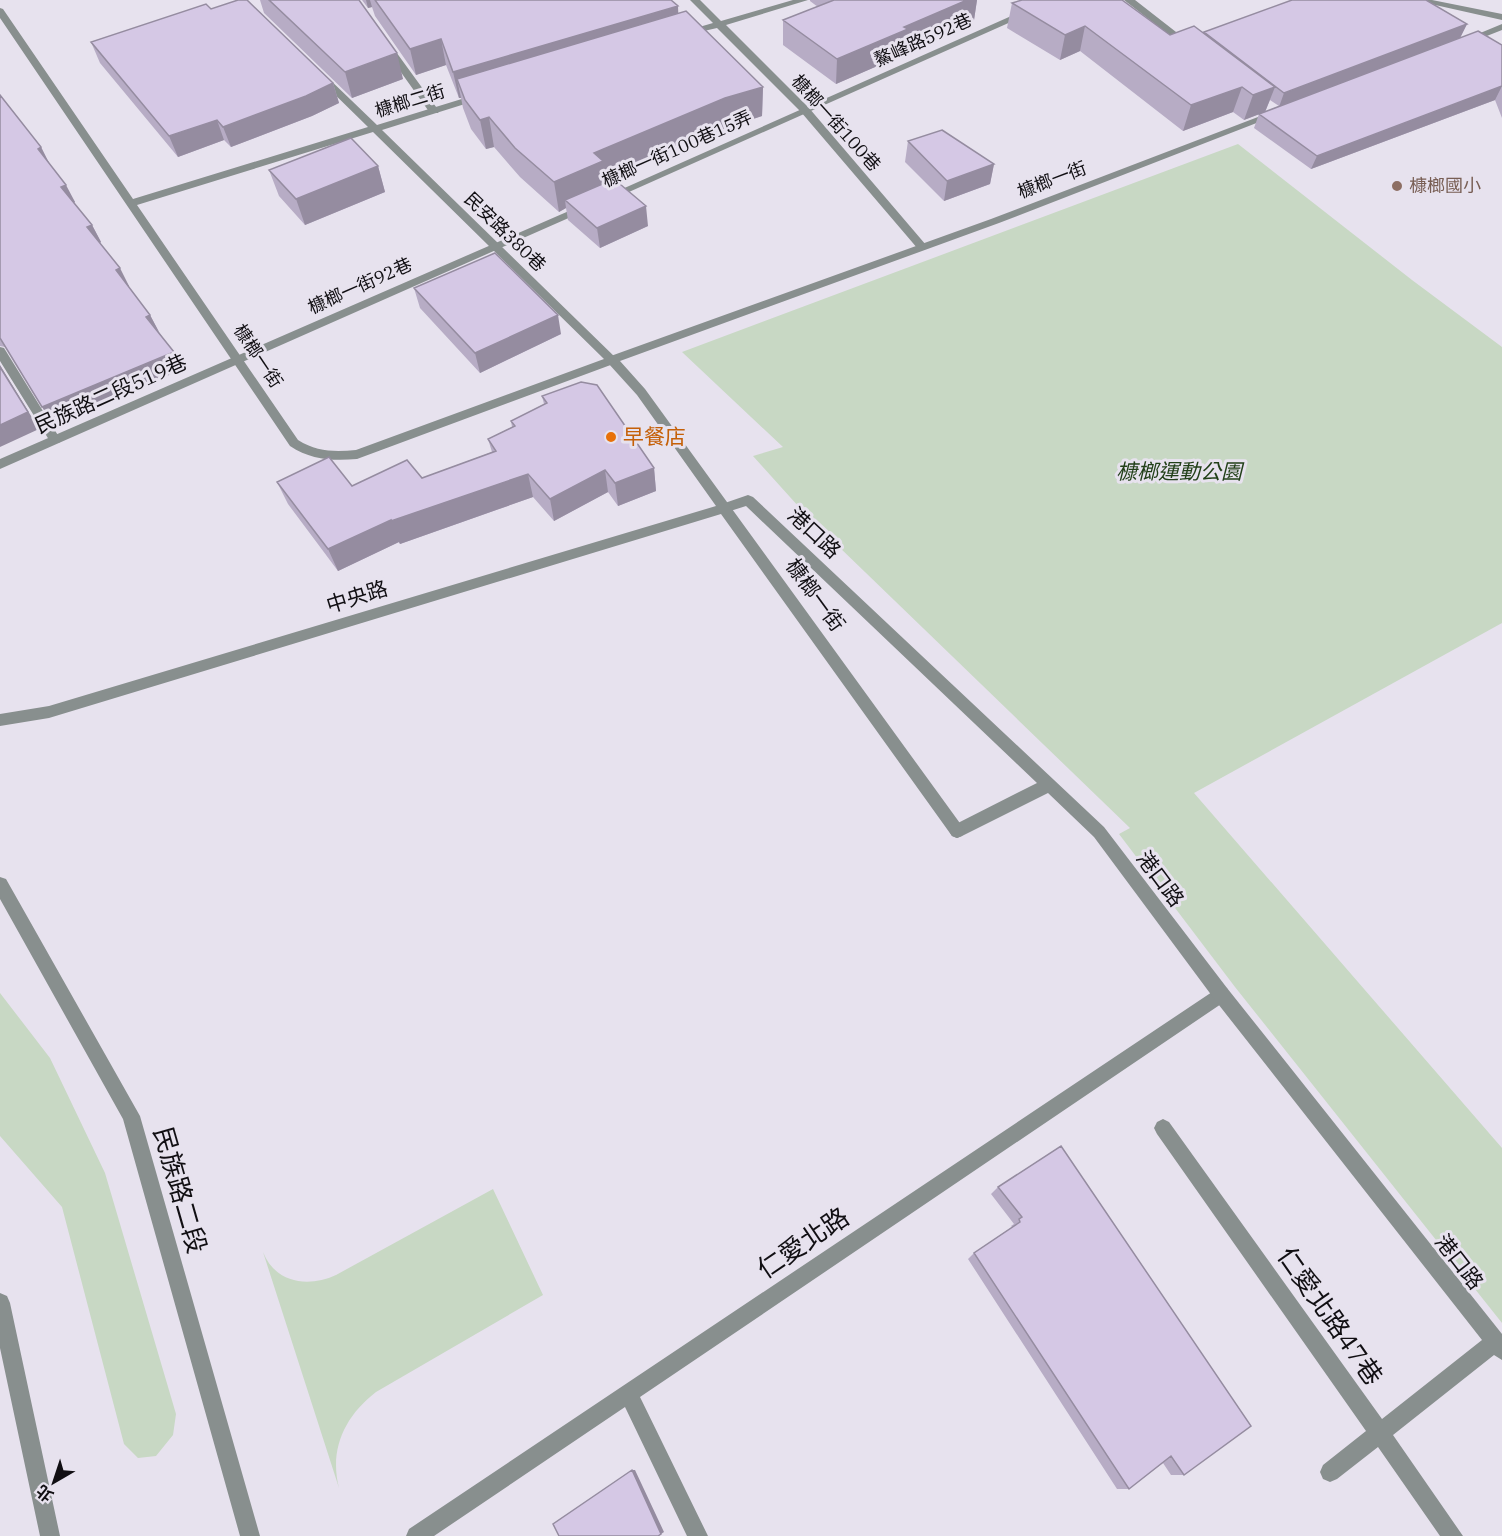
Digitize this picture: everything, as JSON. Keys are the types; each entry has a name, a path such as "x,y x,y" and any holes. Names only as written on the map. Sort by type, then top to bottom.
{"street":[{"name":"槺榔一街100巷","path":"695,0 805,110 922,247"},
{"path":"671,38 803,0"},
{"name":"鰲峰路592巷","path":"805,110 1054,0"},
{"path":"1129,0 1194,50"},
{"path":"1418,0 1502,17"},
{"name":"槺榔一街","path":"0,11 294,442 302,449 317,455 357,454 922,247 1278,110"},
{"path":"1459,44 1502,27"},
{"path":"379,33 434,111"},
{"name":"民安路380巷","path":"317,72 612,360"},
{"name":"槺榔二街","path":"131,203 490,93"},
{"name":"槺榔一街100巷15弄","path":"496,247 805,110"},
{"name":"槺榔一街92巷","path":"238,359 496,247"},
{"path":"0,351 56,440"},
{"name":"民族路二段519巷","path":"0,464 238,359"},
{"name":"槺榔一街","path":"612,360 641,392 957,831 1049,785"},
{"name":"港口路","path":"724,508 748,500 1099,832 1221,994 1499,1346"},
{"name":"中央路","path":"0,720 49,712 724,508"},
{"name":"民族路二段","path":"0,884 131,1116 250,1536"},
{"name":"仁愛北路","path":"416,1536 1221,994"},
{"name":"仁愛北路47巷","path":"1163,1128 1453,1536"},
{"path":"0,1303 50,1536"},
{"path":"1330,1472 1380,1432 1499,1346"},
{"path":"628,1393 698,1536"}],"green space":[{"name":"槺榔運動公園","path":"1238,144 1502,347 1502,623 1194,793 1502,1148 1502,1323 1235,987 1119,834 1130,828 808,517 753,456 783,447 682,352"},
{"path":"0,993 50,1058 105,1173 176,1414 173,1435 156,1456 138,1458 124,1444 62,1207 0,1136"},
{"path":"493,1189 543,1295 376,1392 365,1401 348,1423 338,1447 336,1474 339,1488 263,1252 268,1262 284,1276 304,1282 325,1279"}],"building":[{"path":"238,0 247,0 333,83 306,96 223,127 217,120 169,136 91,42 206,4 211,9"},
{"path":"269,0 359,0 397,53 345,72"},
{"path":"375,0 671,0 678,6 453,72 441,39 410,49"},
{"path":"834,0 967,0 904,27 908,29 837,59 783,20"},
{"path":"1022,0 1122,0 1170,35 1194,26 1275,87 1253,95 1242,87 1191,105 1085,26 1065,35 1012,3"},
{"path":"1292,0 1426,0 1467,24 1284,93 1204,32"},
{"path":"686,11 763,87 725,98 594,153 603,161 554,182 515,148 489,117 480,120 465,100 457,79"},
{"path":"1478,31 1502,45 1502,86 1317,156 1259,114"},
{"path":"0,95 41,147 38,149 66,185 61,187 92,225 87,227 120,268 116,270 150,315 146,317 174,352 42,407 0,338"},
{"path":"942,130 994,164 947,181 908,141"},
{"path":"351,138 378,166 296,199 269,170"},
{"path":"614,179 646,206 597,228 565,200"},
{"path":"495,253 558,315 475,353 414,288"},
{"path":"0,367 28,412 0,425"},
{"path":"581,382 597,385 654,468 615,483 605,470 550,499 528,474 391,520 328,549 277,482 329,457 352,486 407,460 422,478 496,451 488,439 515,426 511,421 547,403 542,396"},
{"path":"1061,1146 1251,1426 1184,1475 1171,1456 1129,1489 974,1253 1020,1222 1019,1219 1022,1217 998,1187"},
{"path":"632,1470 661,1534 658,1536 559,1536 553,1524"}],"place":[{"name":"槺榔國小","path":"1397,186"},
{"name":"早餐店","path":"611,437"}]}
